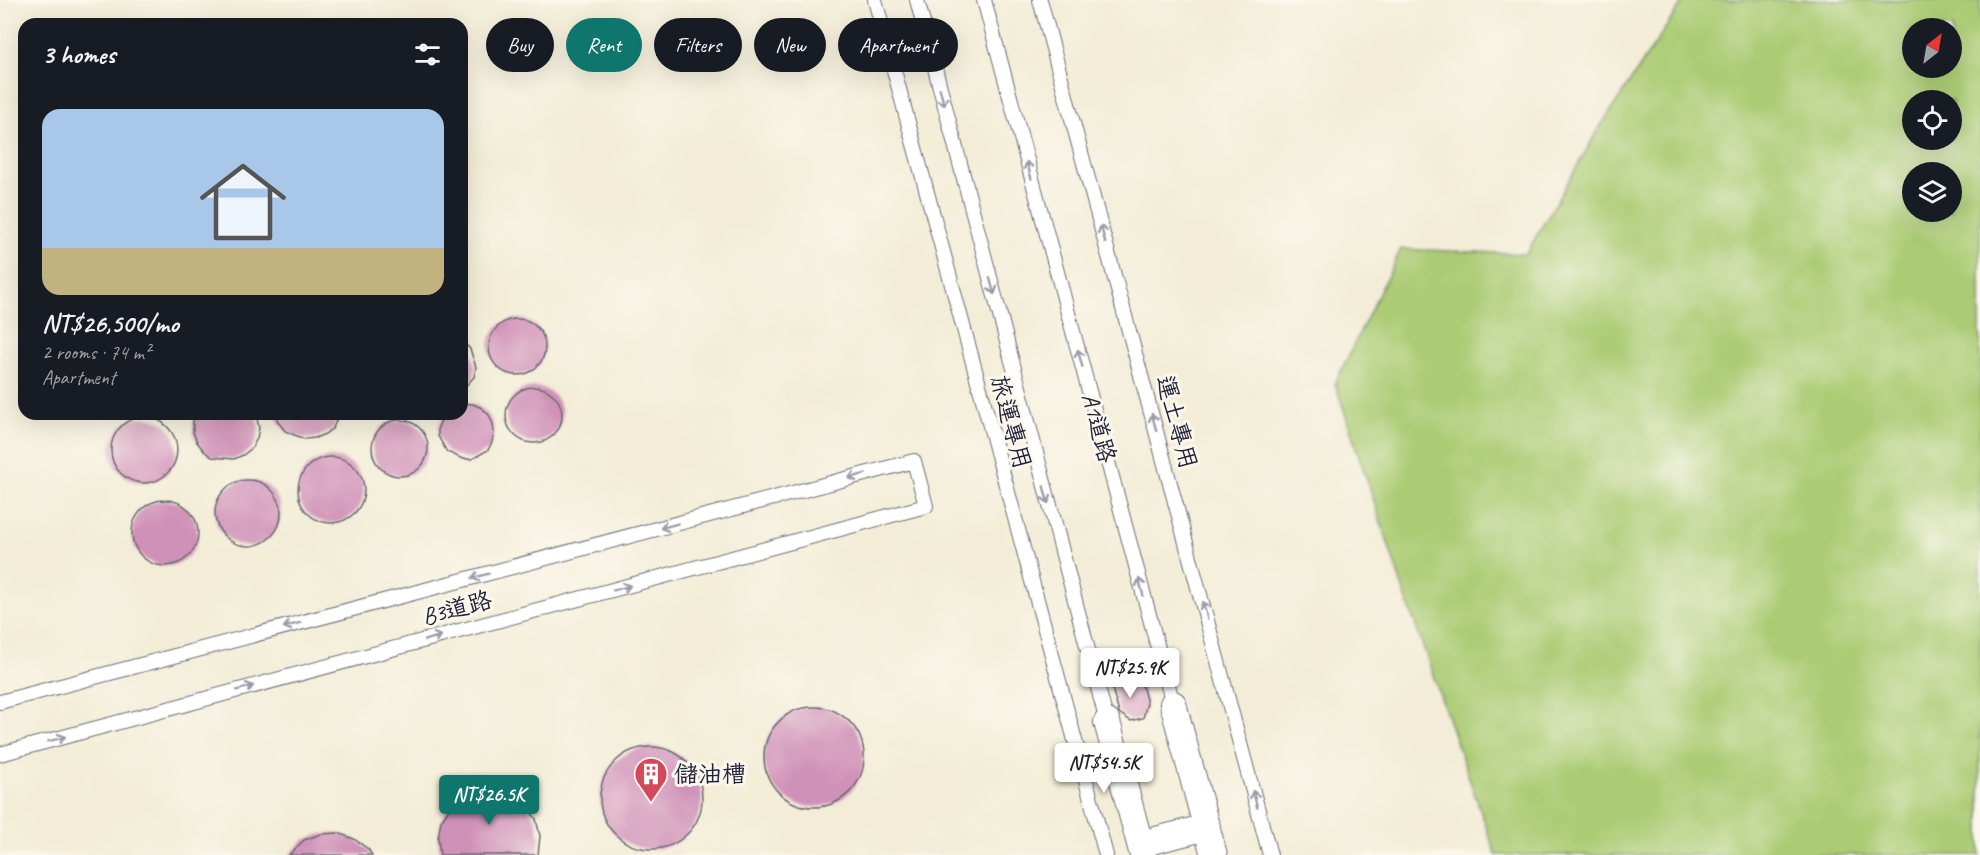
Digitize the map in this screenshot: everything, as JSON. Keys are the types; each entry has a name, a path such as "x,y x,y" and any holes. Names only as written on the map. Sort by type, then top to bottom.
{"street":[{"name":"A1道路","path":"1173,704 1214,855"},
{"path":"1107,722 1142,849 1207,827"}],"lane":[{"name":"旅運專用","path":"875,0 1106,855"},
{"path":"917,0 1107,722"},
{"name":"A1道路","path":"984,0 1173,704"},
{"name":"運土專用","path":"1040,0 1270,855"},
{"name":"B3道路","path":"0,702 914,461 926,506 0,754"}],"green space":[{"path":"1684,0 1980,0 1980,855 1496,855 1405,595 1335,383 1401,249 1526,254 1600,127"}],"building":[{"path":"517,319 528,321 537,327 543,336 545,347 543,358 537,367 528,373 517,375 506,373 497,367 491,358 489,347 491,336 497,327 506,321"},
{"path":"468,347 476,367 474,377 468,384"},
{"path":"534,387 545,389 554,395 560,404 562,415 560,426 554,435 545,441 534,443 523,441 514,435 508,426 506,415 508,404 514,395 523,389"},
{"path":"468,404 473,404 482,408 489,415 494,433 488,450 472,459 463,459 447,452 438,436 441,420 468,420"},
{"path":"131,420 157,420 171,432 176,444 174,463 167,473 157,480 144,483 131,480 121,473 114,463 111,450 117,432"},
{"path":"194,420 257,420 259,428 252,448 243,455 234,459 212,457 197,442 193,432"},
{"path":"277,420 336,420 333,428 325,434 304,439 285,431"},
{"path":"400,420 411,422 420,428 426,437 428,448 426,459 420,468 411,474 400,476 389,474 380,468 374,459 372,448 374,437 380,428 389,422"},
{"path":"331,457 344,460 354,467 361,477 364,490 361,503 354,513 344,520 331,523 318,520 308,513 301,503 298,490 301,477 308,467 318,460"},
{"path":"248,480 261,483 271,490 278,500 281,513 278,526 271,536 261,543 248,546 235,543 225,536 218,526 215,513 218,500 225,490 235,483"},
{"path":"165,500 178,503 188,510 195,520 198,533 195,546 188,556 178,563 165,566 152,563 142,556 135,546 132,533 135,520 142,510 152,503"},
{"path":"1140,678 1147,703 1143,718 1131,721 1119,713 1111,685"},
{"name":"儲油槽","path":"814,707 842,715 856,729 864,757 856,785 842,799 814,807 786,799 772,785 764,757 772,729 786,715"},
{"name":"儲油槽","path":"651,747 670,751 687,762 698,779 702,798 698,817 687,834 670,845 651,849 632,845 615,834 604,817 600,798 604,779 615,762 632,751"},
{"path":"479,789 496,789 513,794 526,805 536,819 540,836 538,855 440,855 438,838 441,821 450,807 463,796"},
{"path":"338,833 354,839 368,849 372,855 289,855 304,840 321,834"}],"place":[{"name":"儲油槽","path":"651,803"}]}
